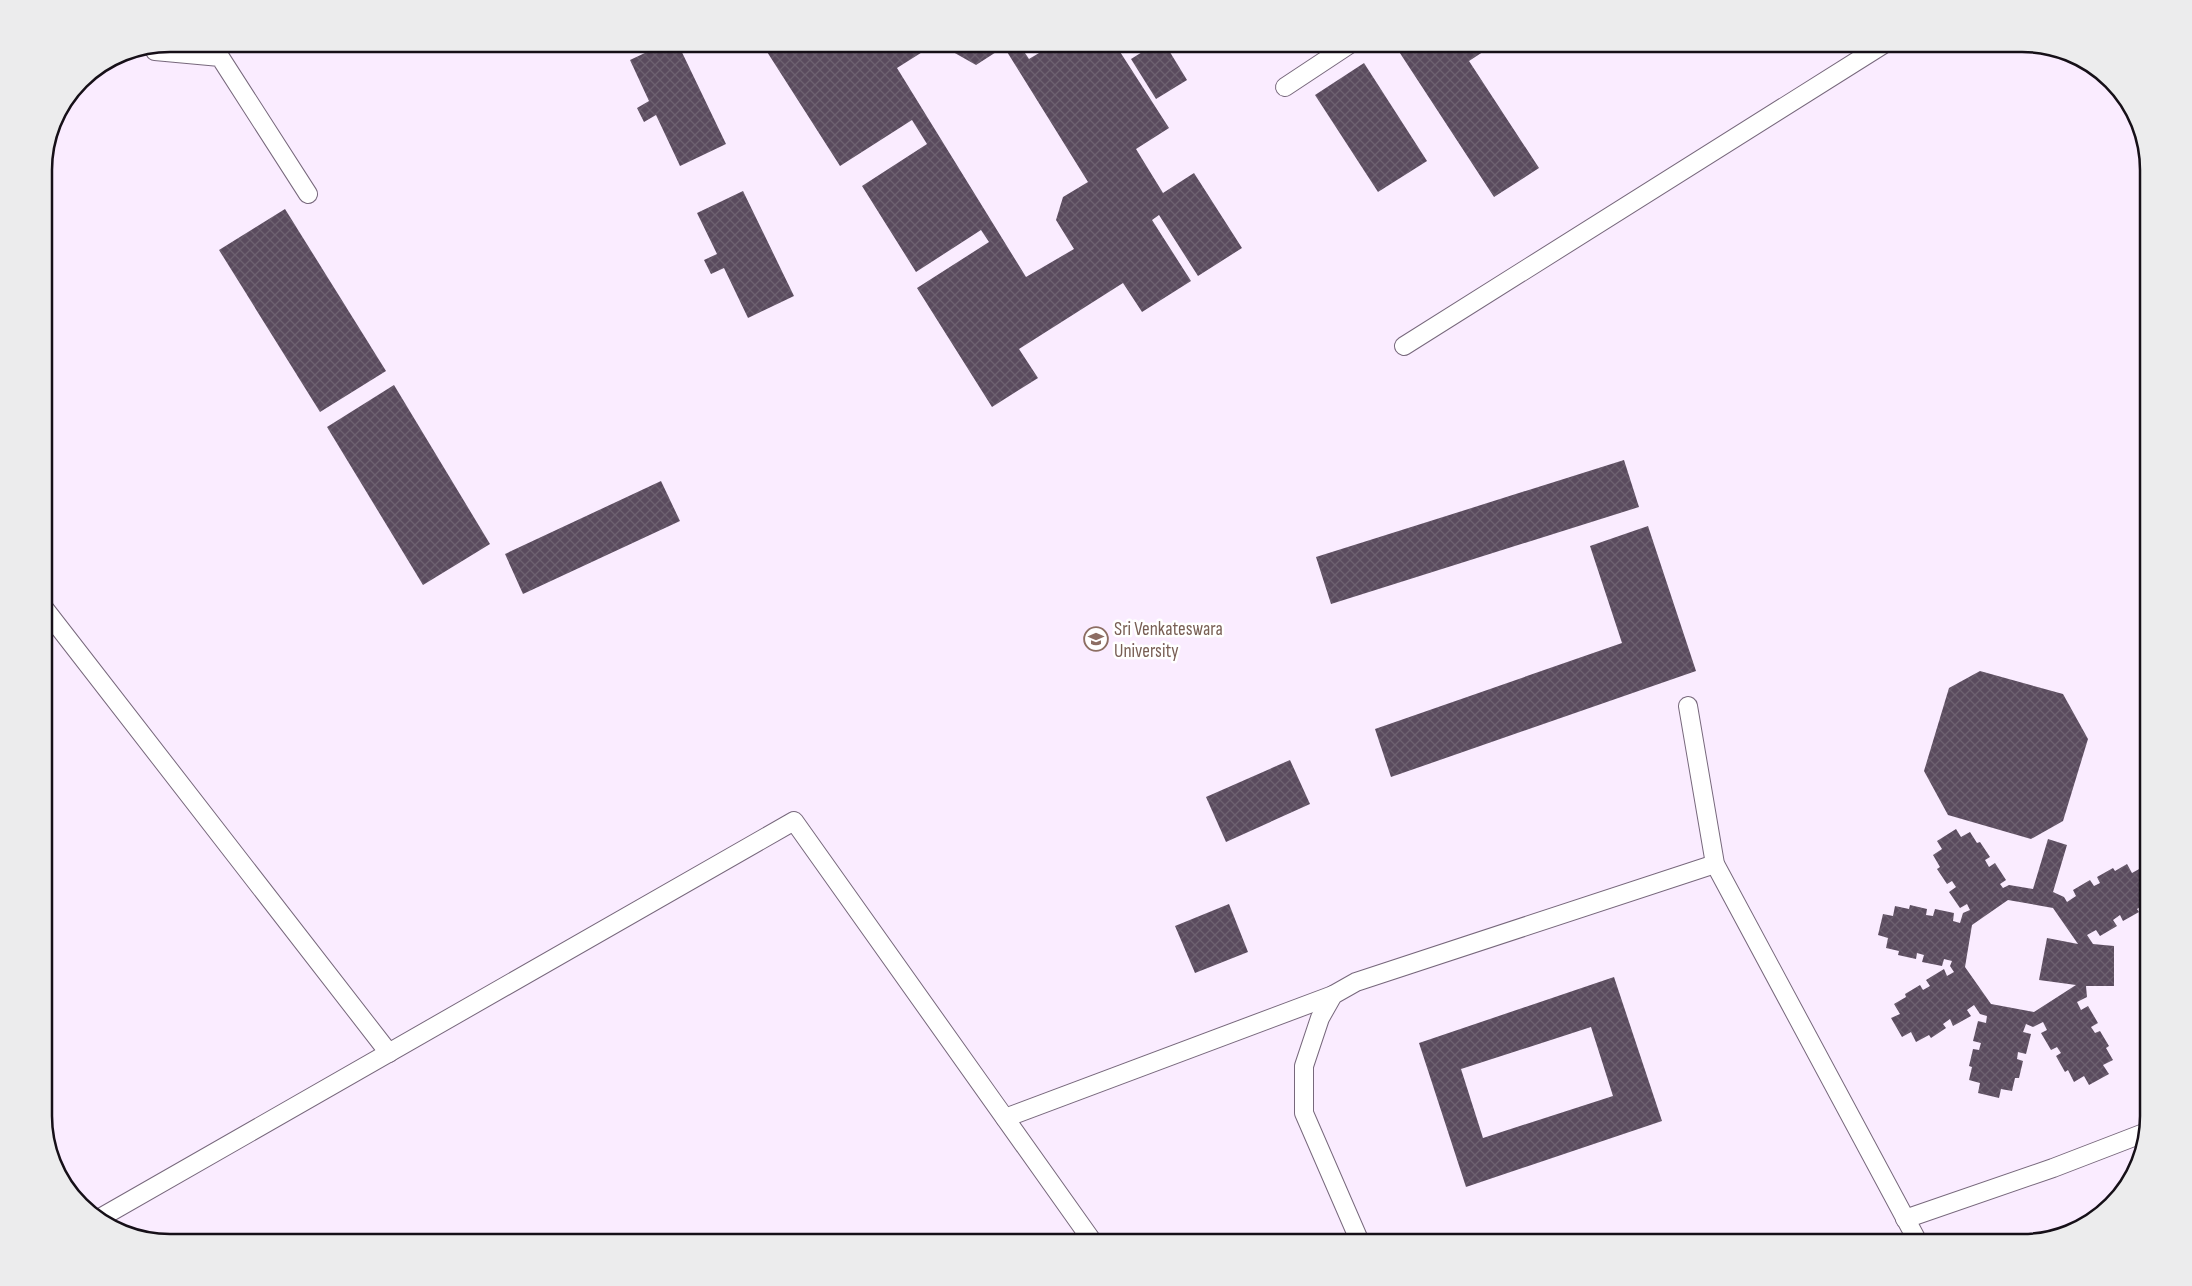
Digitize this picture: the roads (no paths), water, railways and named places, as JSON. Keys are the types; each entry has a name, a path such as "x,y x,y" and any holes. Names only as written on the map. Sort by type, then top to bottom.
{"lane":[{"path":"169,52 220,57 308,194"},
{"path":"1285,88 1338,52"},
{"path":"1404,346 1871,52"},
{"path":"53,620 390,1053"},
{"path":"1688,706 1715,864 1914,1234"},
{"path":"107,1214 794,821 1087,1234"},
{"path":"1005,1118 1333,994 1356,982 1715,864"},
{"path":"1333,994 1320,1018 1304,1066 1304,1113 1357,1234"},
{"path":"1905,1218 2053,1168 2137,1136"}],"place":[{"name":"Sri Venkateswara University","path":"1096,639"}]}
